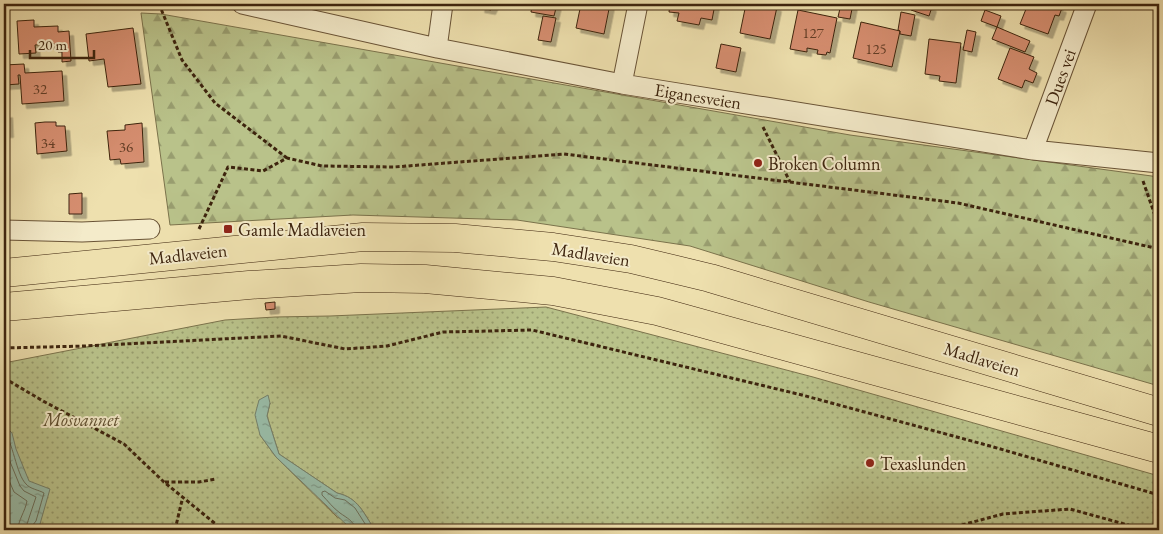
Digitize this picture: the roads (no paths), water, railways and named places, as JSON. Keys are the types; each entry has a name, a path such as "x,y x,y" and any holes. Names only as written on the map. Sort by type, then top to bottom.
{"main road":[{"name":"Madlaveien","path":"4,273 363,237 455,238 553,247 630,259 710,278 1159,412"},
{"name":"Madlaveien","path":"4,307 239,285 361,278 425,279 553,291 657,311 1159,449"}],"street":[{"name":"Eiganesveien","path":"242,4 437,48 622,84 1033,150 1159,163"},
{"path":"437,48 443,4"},
{"path":"622,84 638,4"},
{"name":"Dues vei","path":"1033,150 1087,4"},
{"path":"4,230 82,232 150,228"}],"water":[{"path":"268,395 270,403 267,416 279,454 337,493 351,498 364,512 375,530 352,530 276,457 260,435 255,415 259,400"},
{"path":"4,425 12,433 16,449 29,481 50,489 40,524 35,530 4,530"}],"place":[{"name":"Broken Column","path":"758,163"},
{"name":"Gamle Madlaveien","path":"228,229"},
{"name":"Texaslunden","path":"870,463"}],"park label":[{"name":"Mosvannet","path":"81,419"}]}
